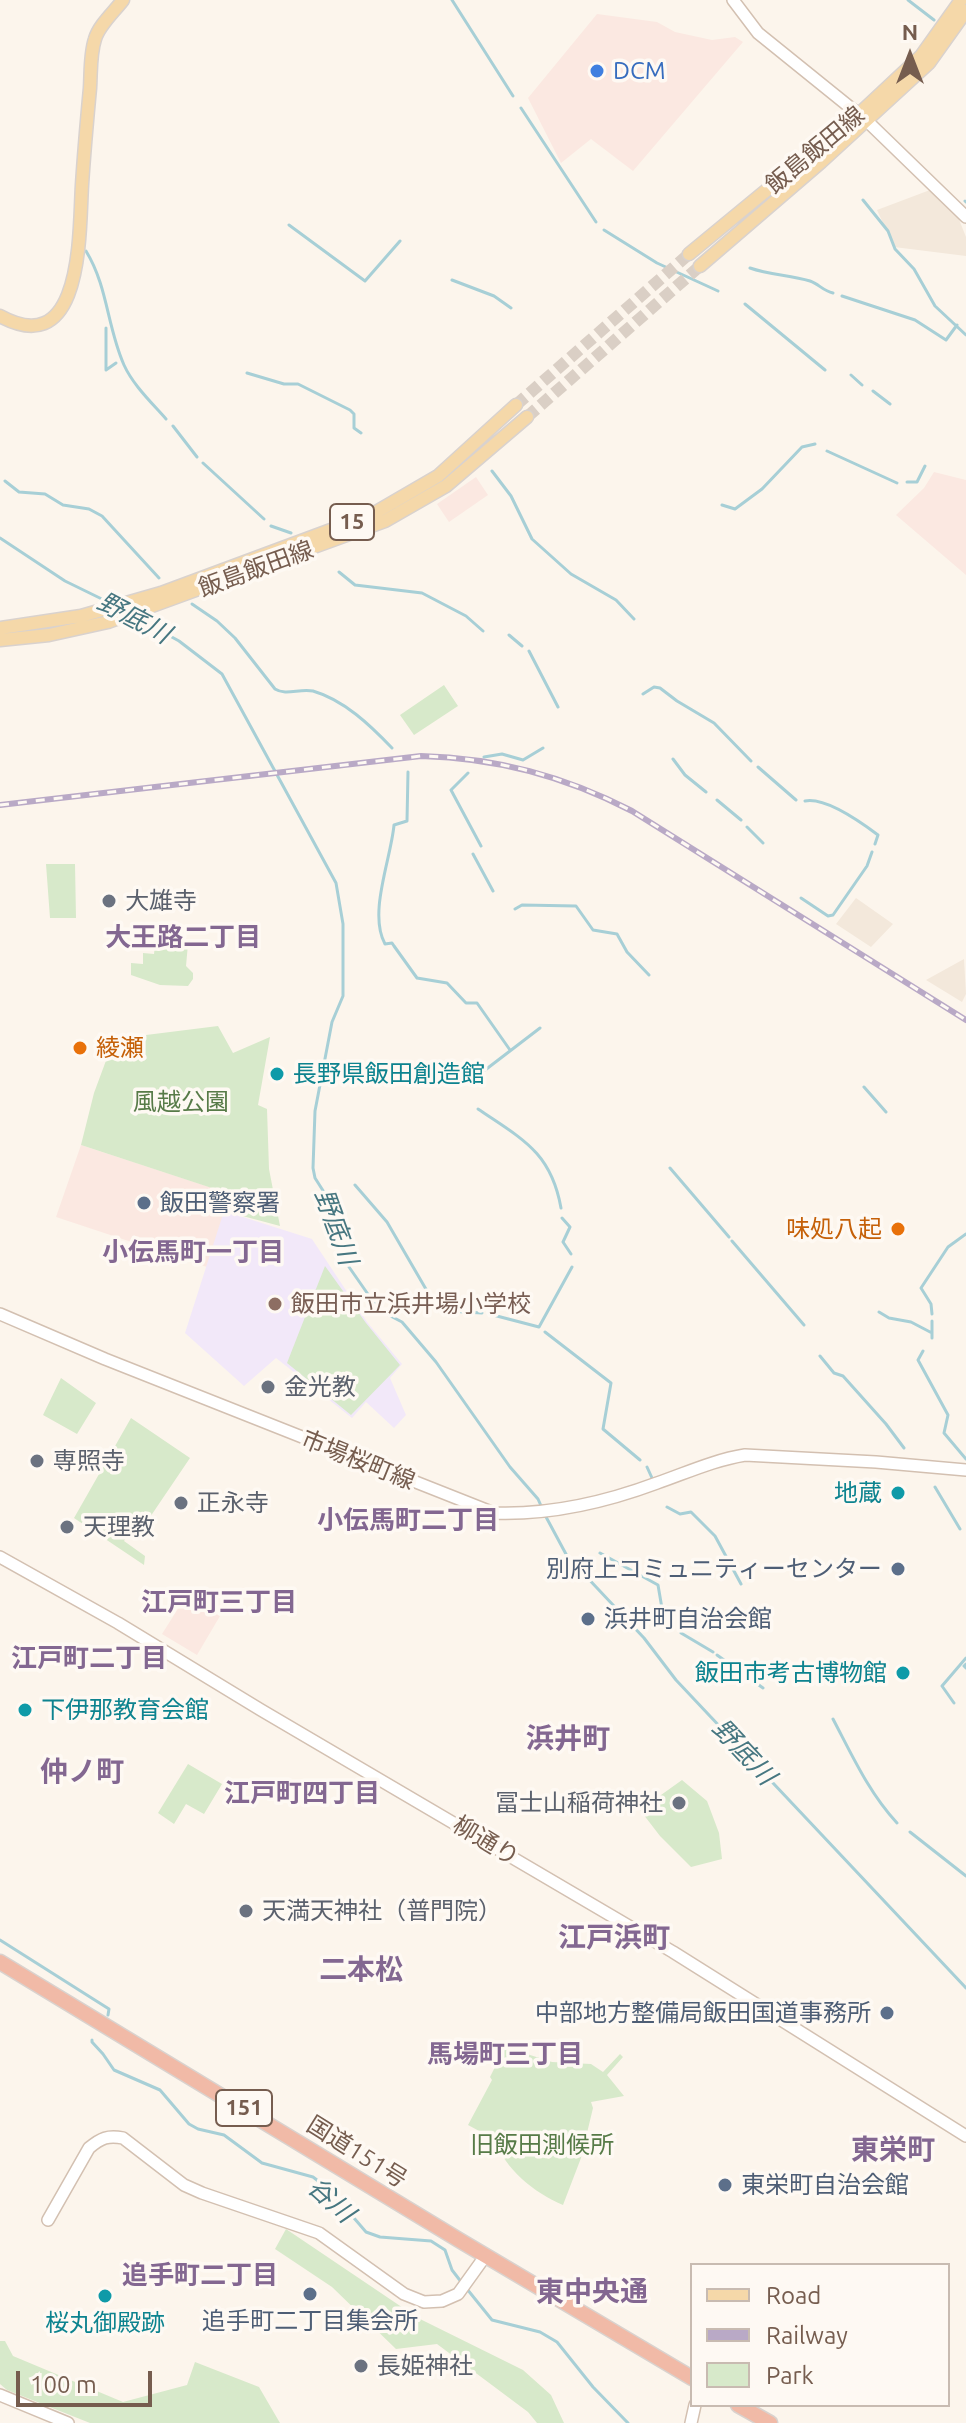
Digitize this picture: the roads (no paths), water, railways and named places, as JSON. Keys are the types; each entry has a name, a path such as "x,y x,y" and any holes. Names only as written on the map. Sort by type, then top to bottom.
{"highway":[{"name":"国道151号","path":"0,1962 690,2377"},
{"path":"742,2407 770,2423"}],"main road":[{"path":"0,316 32,326 49,320 66,298 76,274 95,39 123,0"},
{"name":"飯島飯田線","path":"700,266 863,118 921,56 961,0"},
{"name":"飯島飯田線","path":"689,254 929,63 966,11"},
{"name":"飯島飯田線","path":"0,628 108,622 371,515 438,476 516,405"},
{"name":"飯島飯田線","path":"165,597 351,535 402,513 446,486 527,417"},
{"name":"飯島飯田線","path":"0,640 57,627"}],"street":[{"path":"733,0 758,33 863,118 966,217"},
{"name":"市場桜町線","path":"0,1314 105,1359 494,1513 511,1514 572,1506 616,1497 728,1458 745,1455 966,1470"},
{"name":"柳通り","path":"0,1557 118,1623 673,1952 966,2136"},
{"path":"48,2220 89,2148 99,2139 111,2136 123,2138 184,2185 319,2233 416,2300 442,2301 460,2291 486,2255"},
{"path":"0,2395 68,2423"}],"waterway":[{"path":"452,0 513,96"},
{"path":"908,0 934,20"},
{"path":"521,108 596,222"},
{"path":"863,200 888,231 895,249 914,269 935,306 966,335"},
{"path":"289,225 365,281 400,241"},
{"path":"604,230 657,263 718,291"},
{"path":"86,251 99,279 124,365 138,387 166,419"},
{"path":"750,268 810,281 833,293"},
{"path":"452,280 494,296 511,308"},
{"path":"842,296 915,320 946,340 957,325"},
{"path":"745,304 825,370"},
{"path":"106,328 106,370 116,363"},
{"path":"247,373 284,384 298,384 350,410 354,414 354,428 361,433"},
{"path":"851,375 862,385"},
{"path":"873,391 890,404"},
{"path":"173,426 197,457"},
{"path":"722,505 735,509 762,489 802,447 815,444"},
{"path":"827,451 897,483"},
{"path":"203,463 264,519"},
{"path":"907,482 917,482 925,466"},
{"path":"492,471 511,496 532,539 571,574 616,600 634,619"},
{"path":"5,481 19,492 45,494 63,505 89,509 102,516 159,578"},
{"path":"271,526 291,533"},
{"name":"野底川","path":"0,538 65,581 110,603"},
{"path":"339,572 355,585 422,593 466,616 483,631"},
{"path":"192,604 235,638 275,689 284,692 313,691 335,700 366,722 392,748"},
{"name":"野底川","path":"134,616 179,641 222,674 336,883 343,924 343,996 332,1022 315,1111 313,1168 315,1178 329,1200 338,1233 348,1252 349,1267 379,1310 402,1322 436,1362 542,1508"},
{"path":"509,635 522,646"},
{"path":"529,651 558,707"},
{"path":"643,694 654,687 660,688 714,723 751,761"},
{"path":"484,757 502,754 523,760 543,748"},
{"path":"673,759 685,775 706,792"},
{"path":"758,767 796,800"},
{"path":"408,772 407,821 394,825 382,886 380,931 385,944 392,943 417,978 447,983 466,1003 477,1003 510,1050"},
{"path":"468,773 451,790 481,846"},
{"path":"717,800 741,820"},
{"path":"805,801 823,803 853,818 878,835 875,844"},
{"path":"747,827 763,843"},
{"path":"801,898 828,916 833,915 867,866 872,852"},
{"path":"473,854 493,891"},
{"path":"515,909 522,905 576,906 593,930 617,934 627,952 649,975"},
{"path":"476,1077 540,1028"},
{"path":"864,1087 886,1112"},
{"path":"478,1109 521,1139 542,1160 550,1173 561,1208"},
{"path":"670,1168 729,1237"},
{"path":"355,1185 387,1222 434,1303 448,1311 482,1313"},
{"path":"562,1218 570,1227 563,1242 571,1254"},
{"path":"932,1314 931,1304 921,1288 948,1247 966,1234"},
{"path":"732,1241 804,1325"},
{"path":"493,1315 539,1327 572,1267"},
{"path":"879,1312 889,1318 911,1322 932,1333"},
{"path":"932,1321 932,1338"},
{"path":"545,1332 611,1383 603,1429 640,1460"},
{"path":"923,1351 918,1360 948,1415 944,1433 966,1459"},
{"path":"820,1356 834,1373 843,1376 904,1448"},
{"path":"647,1467 652,1478"},
{"path":"935,1487 960,1529"},
{"path":"667,1507 680,1514 691,1512 715,1536 741,1584"},
{"name":"野底川","path":"545,1515 567,1556 644,1638 676,1680 966,1988"},
{"path":"600,1553 658,1585 665,1626"},
{"path":"681,1633 713,1652"},
{"path":"717,1655 763,1688"},
{"path":"954,1703 942,1686 966,1658"},
{"path":"966,1664 966,1668"},
{"path":"833,1719 869,1786 897,1823"},
{"path":"910,1832 966,1876"},
{"name":"谷川","path":"0,1940 109,2009 108,2015"},
{"name":"谷川","path":"92,2040 114,2070 160,2090 189,2124 224,2135 262,2163 313,2177 330,2190 366,2232 380,2237 431,2241 445,2250 452,2270 462,2283"},
{"name":"谷川","path":"467,2289 492,2320 540,2332 557,2342 593,2387 628,2423"}],"tunnel":[{"path":"516,405 689,254"},
{"path":"527,417 700,266"}],"railway":[{"path":"0,805 421,756 476,761 530,771 581,788 632,811 966,1020"}],"place":[{"name":"DCM","path":"597,71"},
{"name":"大雄寺","path":"109,901"},
{"name":"綾瀬","path":"80,1048"},
{"name":"長野県飯田創造館","path":"277,1074"},
{"name":"飯田警察署","path":"144,1203"},
{"name":"味処八起","path":"898,1229"},
{"name":"飯田市立浜井場小学校","path":"275,1304"},
{"name":"金光教","path":"268,1387"},
{"name":"専照寺","path":"37,1461"},
{"name":"地蔵","path":"898,1493"},
{"name":"正永寺","path":"181,1503"},
{"name":"天理教","path":"67,1527"},
{"name":"別府上コミュニティーセンター","path":"898,1569"},
{"name":"浜井町自治会館","path":"588,1619"},
{"name":"飯田市考古博物館","path":"903,1673"},
{"name":"下伊那教育会館","path":"25,1710"},
{"name":"冨士山稲荷神社","path":"679,1803"},
{"name":"天満天神社（普門院）","path":"246,1911"},
{"name":"中部地方整備局飯田国道事務所","path":"887,2013"},
{"name":"東栄町自治会館","path":"725,2185"},
{"name":"追手町二丁目集会所","path":"310,2294"},
{"name":"桜丸御殿跡","path":"105,2296"},
{"name":"長姫神社","path":"361,2366"}],"district":[{"name":"大王路二丁目","path":"183,937"},
{"name":"小伝馬町一丁目","path":"193,1252"},
{"name":"小伝馬町二丁目","path":"408,1520"},
{"name":"江戸町三丁目","path":"219,1602"},
{"name":"江戸町二丁目","path":"89,1658"},
{"name":"浜井町","path":"568,1739"},
{"name":"仲ノ町","path":"82,1772"},
{"name":"江戸町四丁目","path":"302,1793"},
{"name":"江戸浜町","path":"614,1938"},
{"name":"二本松","path":"361,1970"},
{"name":"馬場町三丁目","path":"505,2054"},
{"name":"東栄町","path":"893,2150"},
{"name":"追手町二丁目","path":"200,2275"},
{"name":"東中央通","path":"592,2292"}],"park label":[{"name":"風越公園","path":"181,1102"},
{"name":"旧飯田測候所","path":"542,2145"}]}
